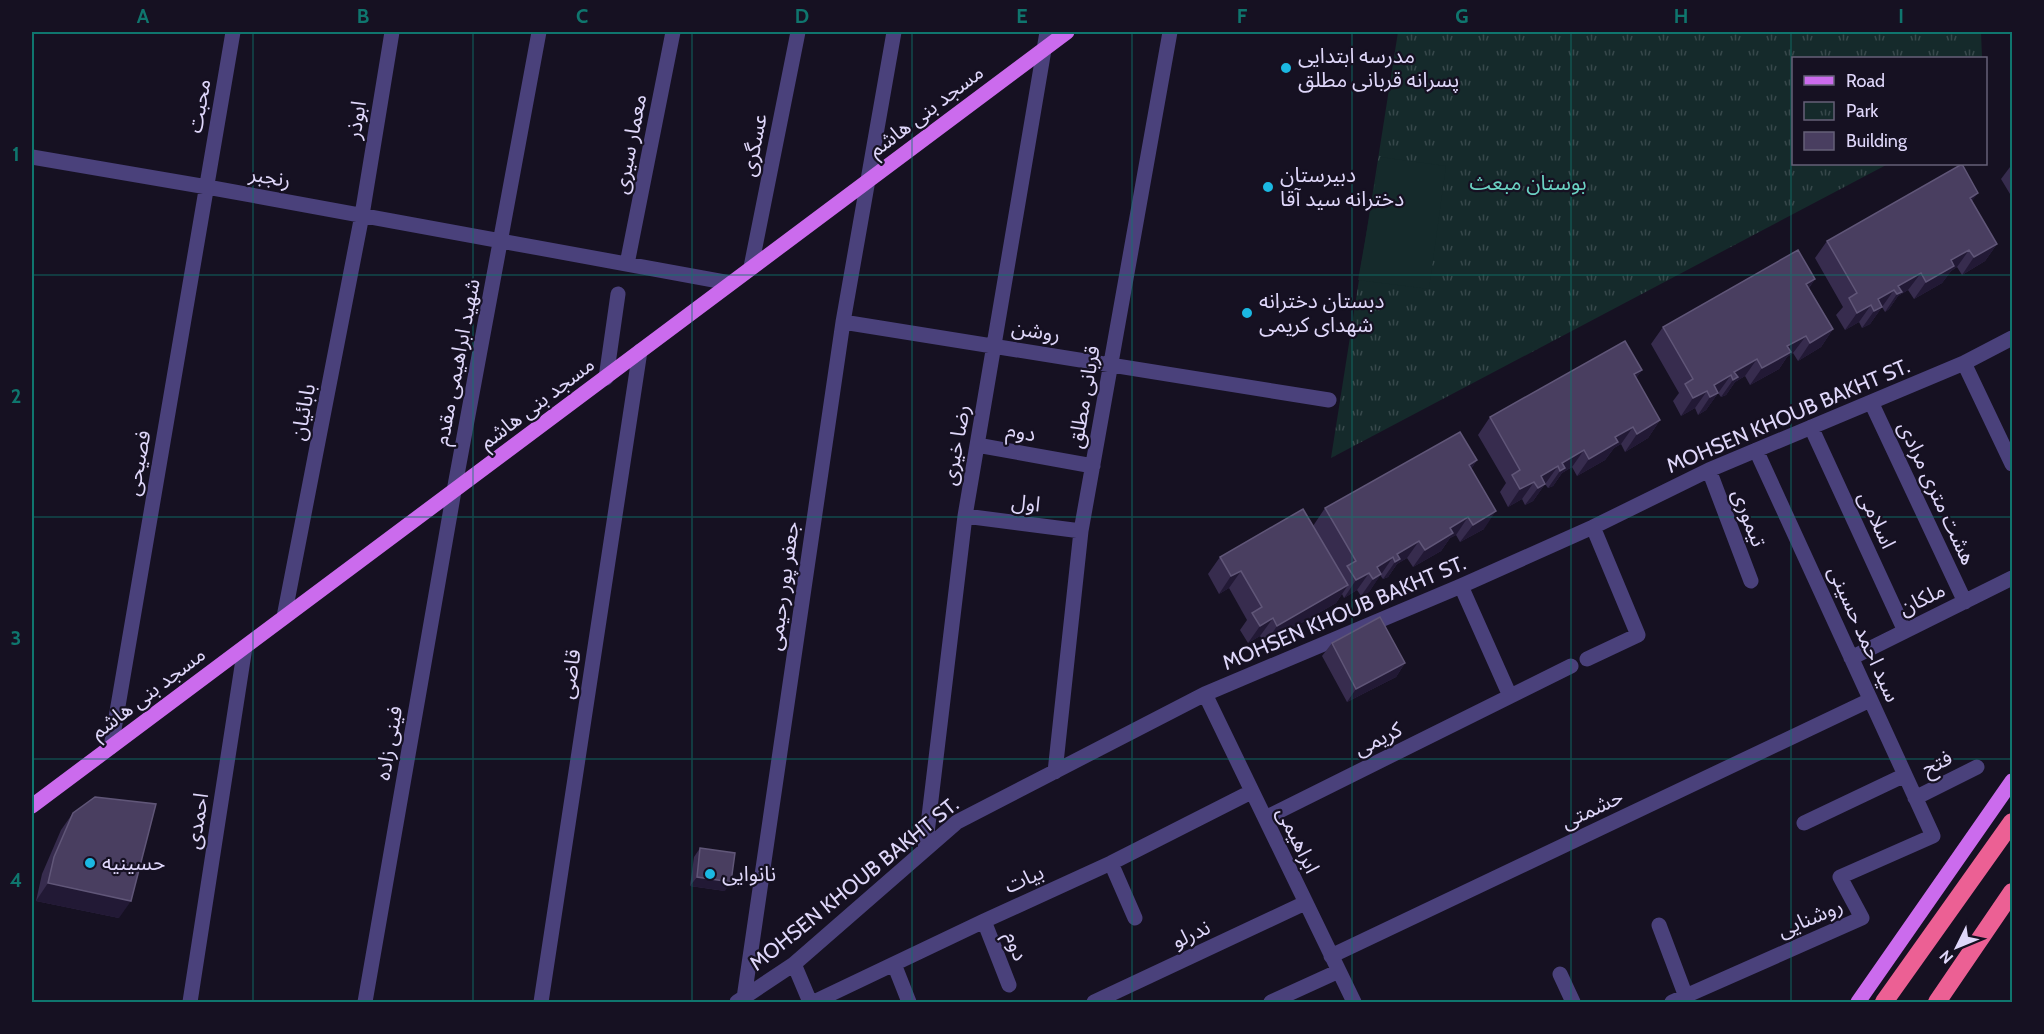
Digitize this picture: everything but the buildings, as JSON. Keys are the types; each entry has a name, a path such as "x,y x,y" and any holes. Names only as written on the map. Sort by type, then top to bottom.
{"highway":[{"path":"1884,1002 2013,822"},
{"path":"1937,1002 2013,892"}],"main road":[{"name":"مسجد بنی هاشم","path":"32,806 1067,32"},
{"path":"1858,1002 2013,781"}],"street":[{"name":"محبت","path":"207,187 233,32"},
{"name":"ابوذر","path":"362,215 392,32"},
{"path":"501,241 539,32"},
{"name":"معمار سیری","path":"627,264 673,32"},
{"name":"عسگری","path":"751,267 798,32"},
{"name":"جعفر پور رحیمی","path":"740,1000 843,322 894,32"},
{"name":"رضا خیری","path":"925,850 965,516 1047,32"},
{"name":"قربانی مطلق","path":"1055,772 1081,531 1170,32"},
{"name":"رنجبر","path":"32,157 730,283"},
{"name":"فصیحی","path":"111,747 207,187"},
{"name":"بابائیان","path":"285,617 362,215"},
{"name":"شهید ابراهیمی مقدم","path":"454,491 501,241"},
{"path":"606,378 618,294"},
{"name":"روشن","path":"843,322 1329,400"},
{"name":"MOHSEN KHOUB BAKHT ST.","path":"740,1000 794,964 957,822 1205,694 1461,586 1593,527 1709,470 1964,363 2013,338"},
{"name":"قاضی","path":"541,1002 640,351"},
{"path":"1964,363 2006,436 2013,464"},
{"name":"هشت متری مرادی","path":"1871,402 1965,602"},
{"name":"اسلامی","path":"1811,427 1905,631"},
{"name":"دوم","path":"977,445 1093,466"},
{"name":"سید احمد حسینی","path":"1756,450 1933,836"},
{"name":"تیموری","path":"1709,470 1751,581"},
{"name":"فینی زاده","path":"365,1002 454,491"},
{"name":"اول","path":"965,516 1081,531"},
{"path":"1587,659 1638,635 1593,527"},
{"name":"ملکان","path":"1851,658 2013,578"},
{"path":"1461,586 1510,696"},
{"name":"احمدی","path":"190,1002 245,647"},
{"name":"کریمی","path":"1265,818 1571,666"},
{"name":"ابراهیمی","path":"1205,694 1354,1002"},
{"name":"حشمتی","path":"1331,956 1870,700"},
{"name":"فتح","path":"1915,798 1977,767"},
{"path":"1804,823 1905,775"},
{"name":"بیات","path":"812,1002 1111,863 1251,792"},
{"name":"روشنایی","path":"1682,1000 1862,918 1840,877 1933,836"},
{"path":"1111,863 1135,918"},
{"name":"ندرلو","path":"1094,1002 1305,903"},
{"name":"دوم","path":"984,921 1009,986"},
{"path":"1659,925 1682,1000"},
{"path":"794,964 812,1002"},
{"path":"894,964 909,1002"},
{"path":"1271,1002 1339,971"},
{"path":"1560,974 1573,1002"}],"green space":[{"name":"بوستان مبعث","path":"1398,32 1981,32 1982,57 1792,57 1792,165 1886,165 1331,458"},
{"path":"1380,157 1446,166 1429,289 1358,280"}],"place":[{"name":"مدرسه ابتدایی پسرانه قربانی مطلق","path":"1286,68"},
{"name":"دبیرستان دخترانه سید آقا","path":"1268,187"},
{"name":"دبستان دخترانه شهدای کریمی","path":"1247,313"},
{"name":"حسینیه","path":"90,863"},
{"name":"نانوایی","path":"710,874"}]}
